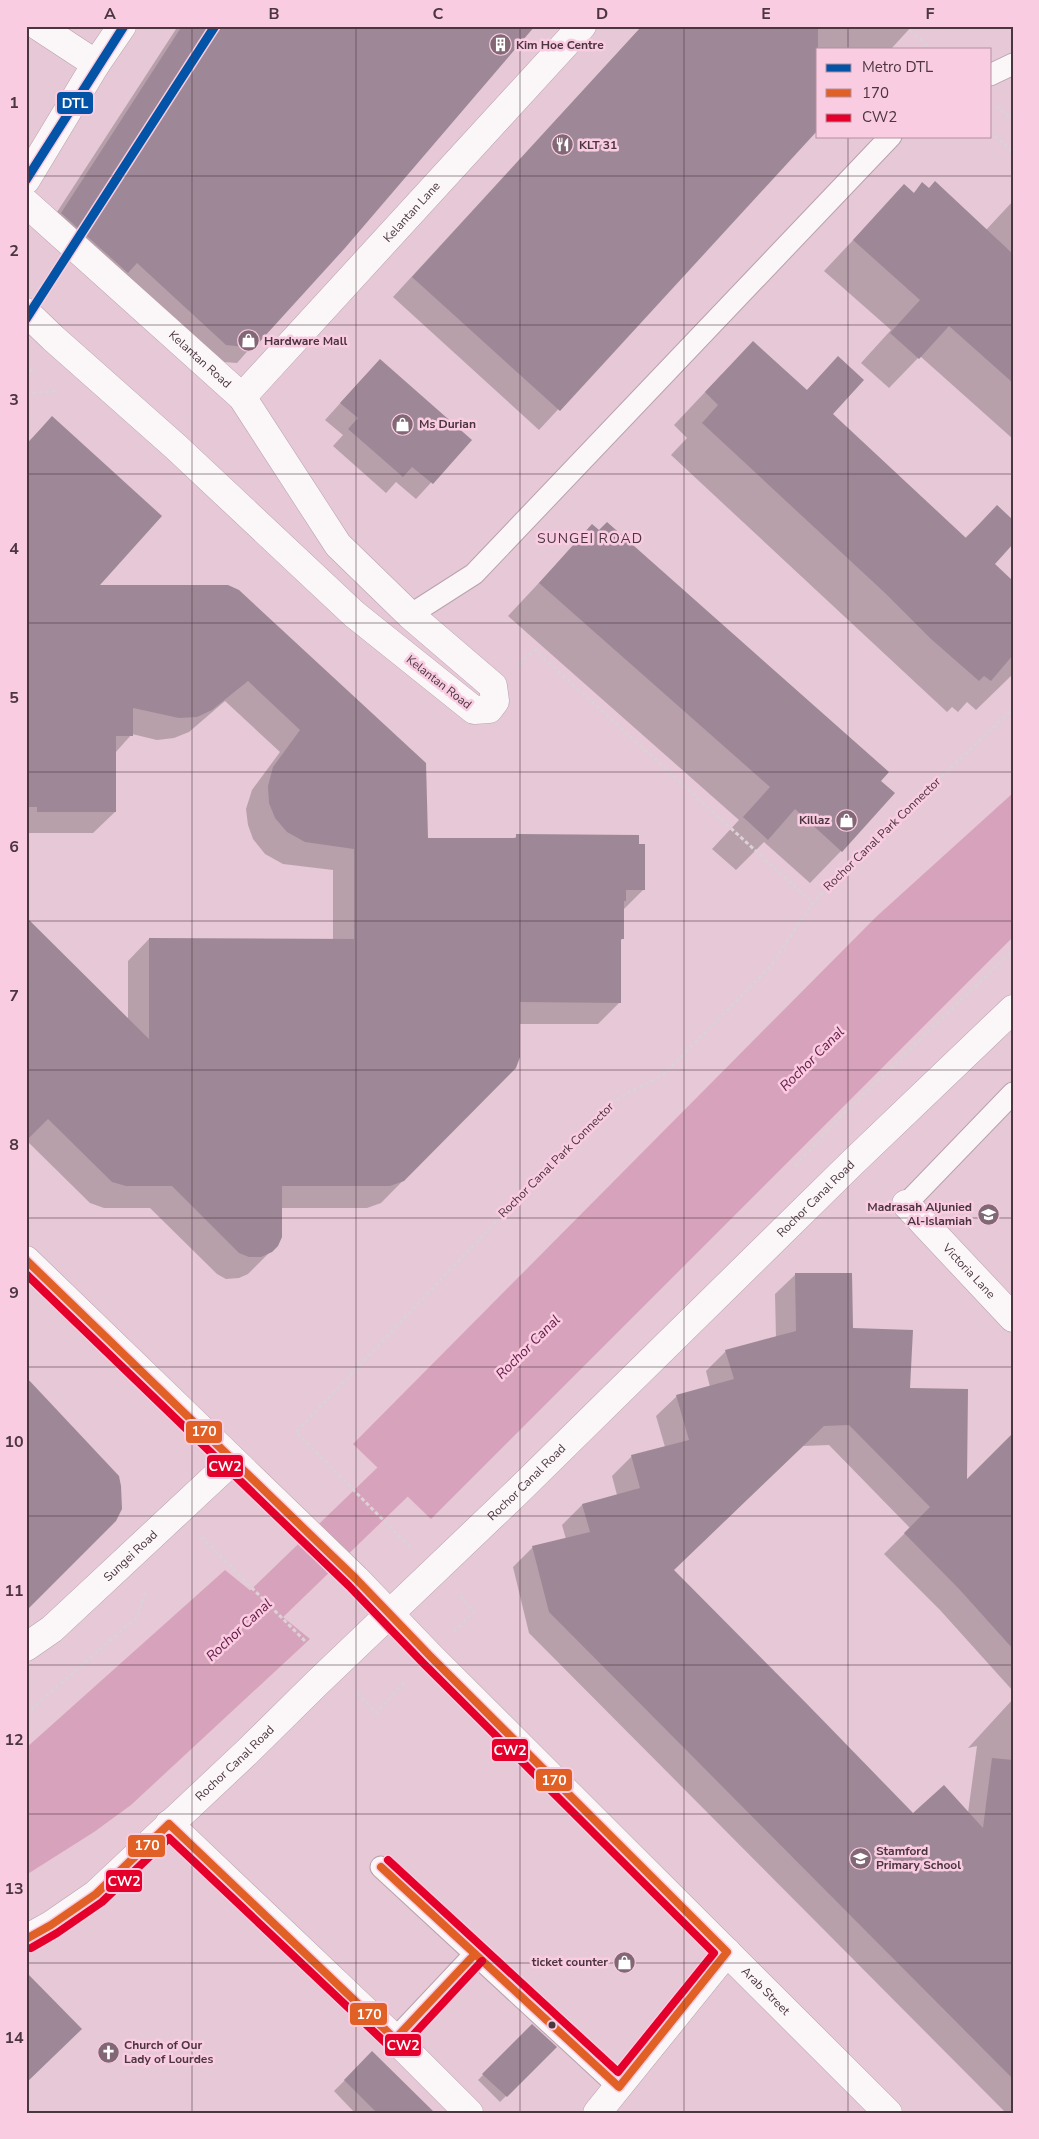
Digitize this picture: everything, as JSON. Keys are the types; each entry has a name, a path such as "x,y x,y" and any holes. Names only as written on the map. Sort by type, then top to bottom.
{"street":[{"path":"38,26 96,64"},
{"path":"26,180 96,64 122,26"},
{"name":"Kelantan Lane","path":"242,397 582,26"},
{"name":"Kelantan Road","path":"26,203 242,397 338,545 410,615 493,686 495,701 489,709 474,710 354,614 176,447 26,312"},
{"path":"306,570 306,546 313,540 338,545"},
{"name":"Rochor Canal Road","path":"26,1939 51,1925 96,1894 515,1494 852,1163 1013,1009"},
{"name":"Victoria Lane","path":"906,1204 1013,1318"},
{"name":"Arab Street","path":"26,1260 356,1579 888,2113"},
{"name":"Sungei Road","path":"26,1647 52,1629 232,1461"},
{"path":"169,1824 395,2039 469,2113"},
{"path":"598,2113 727,1952"}],"lane":[{"path":"992,74 1013,64"},
{"path":"410,615 474,574 889,138"},
{"path":"906,1204 1013,1093"},
{"path":"381,1867 619,2087"},
{"path":"395,2039 475,1954"}],"path":[{"path":"910,30 930,48"},
{"path":"992,102 1013,120"},
{"path":"992,133 1013,152"},
{"path":"493,686 535,650 813,903"},
{"name":"Rochor Canal Park Connector","path":"410,1547 296,1432 608,1104 663,1075 770,967 813,903 840,873 1013,709"},
{"path":"177,1512 311,1648"},
{"path":"26,1714 138,1617 148,1586"}],"water":[{"path":"1013,793 1013,937 431,1519 353,1444 876,917"},
{"path":"225,1570 310,1639 131,1805 94,1832 26,1875 26,1748"}],"building":[{"path":"182,26 535,26 345,248 254,348 226,345 137,263 128,273 61,213"},
{"path":"642,26 818,26 818,48 816,48 816,132 560,411 412,277"},
{"path":"935,181 1013,254 1013,383 949,326 919,359 890,333 920,300 853,240 904,184 914,193 922,182 929,188"},
{"path":"753,341 807,390 838,356 864,380 833,414 966,538 997,505 1013,520 1013,544 995,564 1013,581 1013,655 991,681 984,676 979,681 931,639 885,593 702,423 718,405 705,392"},
{"name":"Ms Durian","path":"380,359 472,440 433,484 412,467 403,477 348,429 358,418 340,403"},
{"path":"52,416 162,516 100,585 228,585 239,590 426,763 428,838 516,838 516,834 639,835 639,844 645,844 645,890 626,890 626,901 624,901 624,939 621,939 621,1003 520,1002 520,1057 516,1068 404,1181 390,1186 282,1186 282,1237 278,1246 272,1252 261,1257 249,1257 239,1253 172,1186 126,1186 112,1182 48,1119 26,1141 26,917 149,1039 149,938 354,939 354,849 305,842 287,832 275,818 269,803 268,786 273,767 300,730 248,681 212,710 197,717 179,718 133,708 133,736 116,736 116,812 37,812 37,807 26,807 26,445"},
{"path":"607,522 889,772 881,781 895,793 842,852 795,809 768,840 743,817 770,787 539,583 592,524 599,530"},
{"path":"795,1273 852,1273 853,1328 913,1330 910,1388 968,1389 967,1479 1013,1433 1013,1649 960,1590 904,1533 930,1507 849,1425 824,1426 674,1570 913,1813 944,1785 983,1828 992,1758 1013,1760 1013,2079 549,1612 532,1546 590,1532 582,1504 640,1488 631,1455 689,1440 676,1395 734,1379 725,1350 796,1331"},
{"path":"26,1377 119,1476 122,1509 116,1521 26,1611"},
{"path":"26,1972 82,2029 26,2083"},
{"path":"532,2024 557,2047 507,2097 482,2074"},
{"path":"372,2051 435,2113 377,2113 344,2080"}],"waterway":[{"name":"Rochor Canal","path":"225,1644 434,1442"}],"metro line":[{"name":"DTL","path":"26,180 124,26"},
{"name":"DTL","path":"26,319 215,26"}],"transit line":[{"name":"170","path":"26,1260 356,1579 430,1656 727,1952 619,2087 381,1867"},
{"name":"CW2","path":"26,1274 349,1586 423,1663 714,1953 618,2072 388,1860"},
{"name":"170","path":"26,1939 51,1925 96,1894 169,1824 395,2039 475,1954"},
{"name":"CW2","path":"31,1948 57,1933 102,1902 169,1838 391,2048 402,2047 482,1961"}],"place":[{"name":"Kim Hoe Centre","path":"500,45"},
{"name":"KLT 31","path":"563,145"},
{"name":"Hardware Mall","path":"248,341"},
{"name":"Ms Durian","path":"403,424"},
{"name":"Killaz","path":"846,820"},
{"name":"Madrasah Aljunied Al-Islamiah","path":"988,1214"},
{"name":"Stamford Primary School","path":"860,1858"},
{"name":"ticket counter","path":"624,1962"},
{"name":"Church of Our Lady of Lourdes","path":"108,2052"}],"district":[{"name":"SUNGEI ROAD","path":"590,538"}]}
